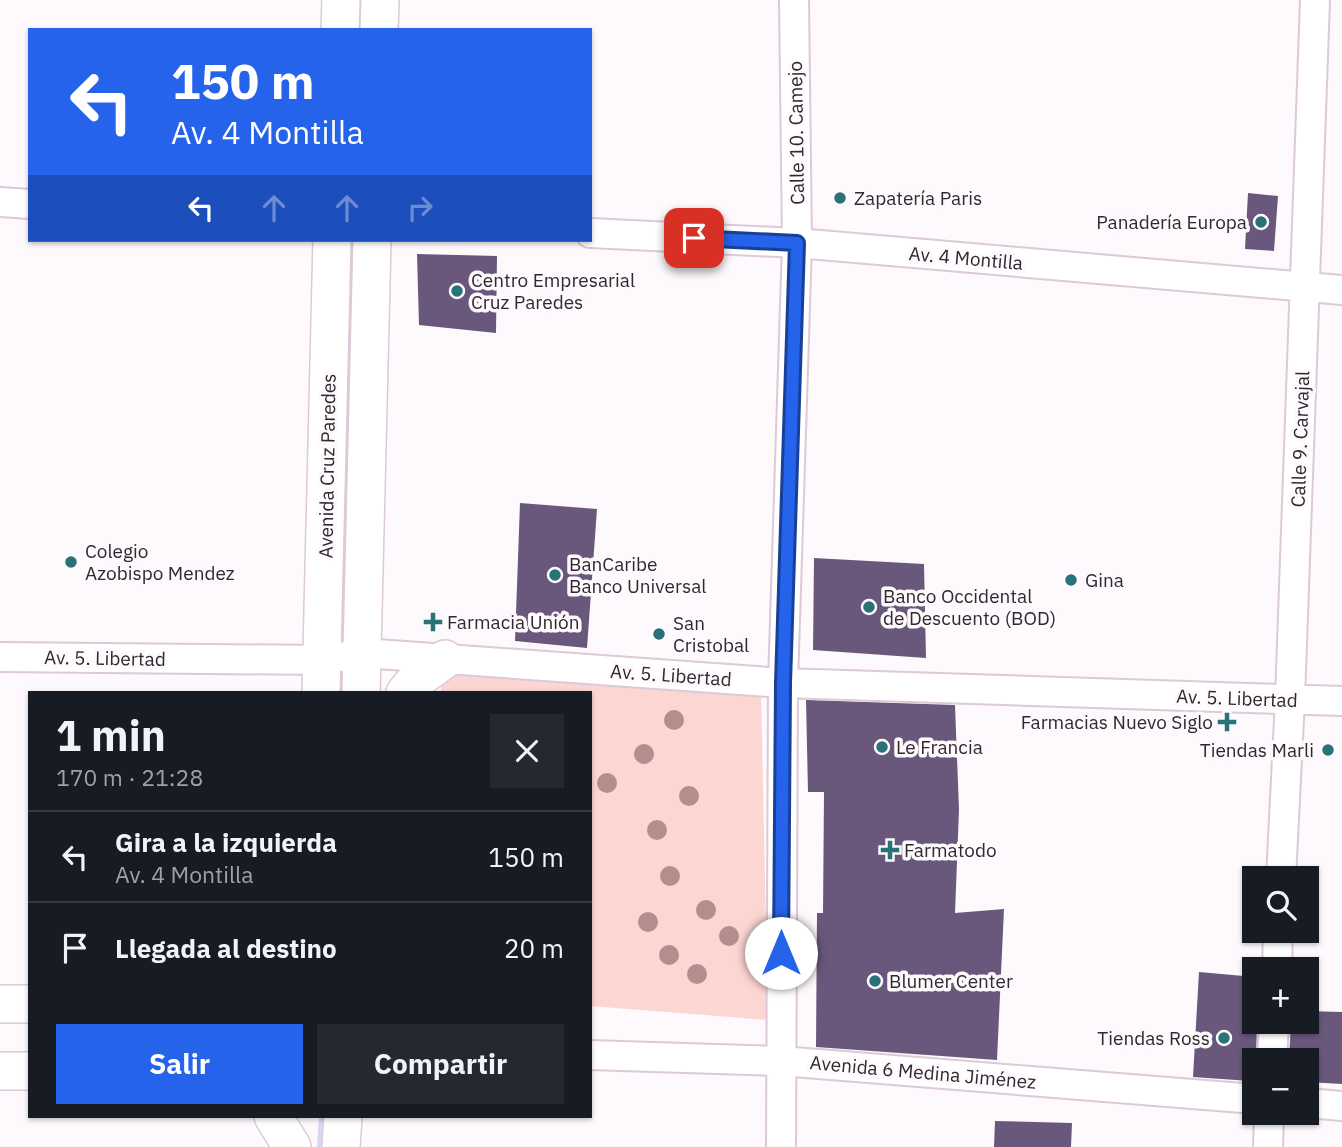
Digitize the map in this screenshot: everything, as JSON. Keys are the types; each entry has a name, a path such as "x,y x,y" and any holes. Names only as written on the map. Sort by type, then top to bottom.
{"street":[{"path":"340,28 341,0"},
{"path":"379,28 380,0"},
{"name":"Calle 10. Camejo","path":"781,1147 783,683 797,243 794,0"},
{"name":"Calle 9. Carvajal","path":"1282,866 1306,288 1315,0"},
{"path":"0,202 28,204"},
{"name":"Av. 4 Montilla","path":"592,233 797,243 1342,290"},
{"name":"Avenida Cruz Paredes","path":"322,677 332,242"},
{"name":"Avenida Cruz Paredes","path":"361,691 372,242"},
{"name":"Av. 5. Libertad","path":"0,657 322,677 363,653 783,683 1342,701"},
{"path":"407,691 415,681 446,659"},
{"path":"0,1004 28,1004"},
{"name":"Avenida 6 Medina Jiménez","path":"592,1055 781,1061 1242,1098"},
{"path":"0,1071 28,1071"},
{"path":"1319,1105 1342,1106"},
{"path":"274,1118 292,1147"},
{"path":"305,1147 307,1118"},
{"path":"341,1147 343,1118"},
{"path":"1268,1147 1269,1125"}],"shaded area":[{"path":"442,675 761,691 768,1020 592,1006 592,691 441,691"}],"building":[{"name":"Panadería Europa","path":"1248,193 1278,196 1274,251 1245,249"},
{"name":"Centro Empresarial Cruz Paredes","path":"417,254 497,256 496,333 419,325"},
{"name":"BanCaribe Banco Universal","path":"520,503 597,509 587,648 515,641"},
{"name":"Banco Occidental de Descuento (BOD)","path":"814,558 924,564 926,658 813,650"},
{"path":"806,700 955,705 959,810 955,913 1004,909 997,1060 816,1047 817,913 823,913 824,792 808,792"},
{"name":"Tiendas Ross","path":"1199,972 1242,976 1242,1034 1257,1034 1256,1048 1242,1048 1242,1080 1193,1077"},
{"path":"1319,1011 1342,1012 1342,1084 1319,1083 1319,1048 1290,1048 1290,1034 1319,1034"},
{"path":"995,1121 1072,1123 1071,1147 994,1147"}],"waterway":[{"path":"322,1147 324,1118"}],"place":[{"name":"Zapatería Paris","path":"840,198"},
{"name":"Panadería Europa","path":"1261,222"},
{"name":"Centro Empresarial Cruz Paredes","path":"457,291"},
{"name":"Colegio Azobispo Mendez","path":"71,562"},
{"name":"BanCaribe Banco Universal","path":"555,575"},
{"name":"Gina","path":"1071,580"},
{"name":"Banco Occidental de Descuento (BOD)","path":"869,607"},
{"name":"Farmacia Unión","path":"433,622"},
{"name":"San Cristobal","path":"659,634"},
{"name":"Farmacias Nuevo Siglo","path":"1227,722"},
{"name":"Le Francia","path":"882,747"},
{"name":"Tiendas Marli","path":"1328,750"},
{"name":"Farmatodo","path":"890,850"},
{"name":"Blumer Center","path":"875,981"},
{"name":"Tiendas Ross","path":"1224,1038"}],"route":[{"path":"694,238 797,243 783,683 781,953"}]}
